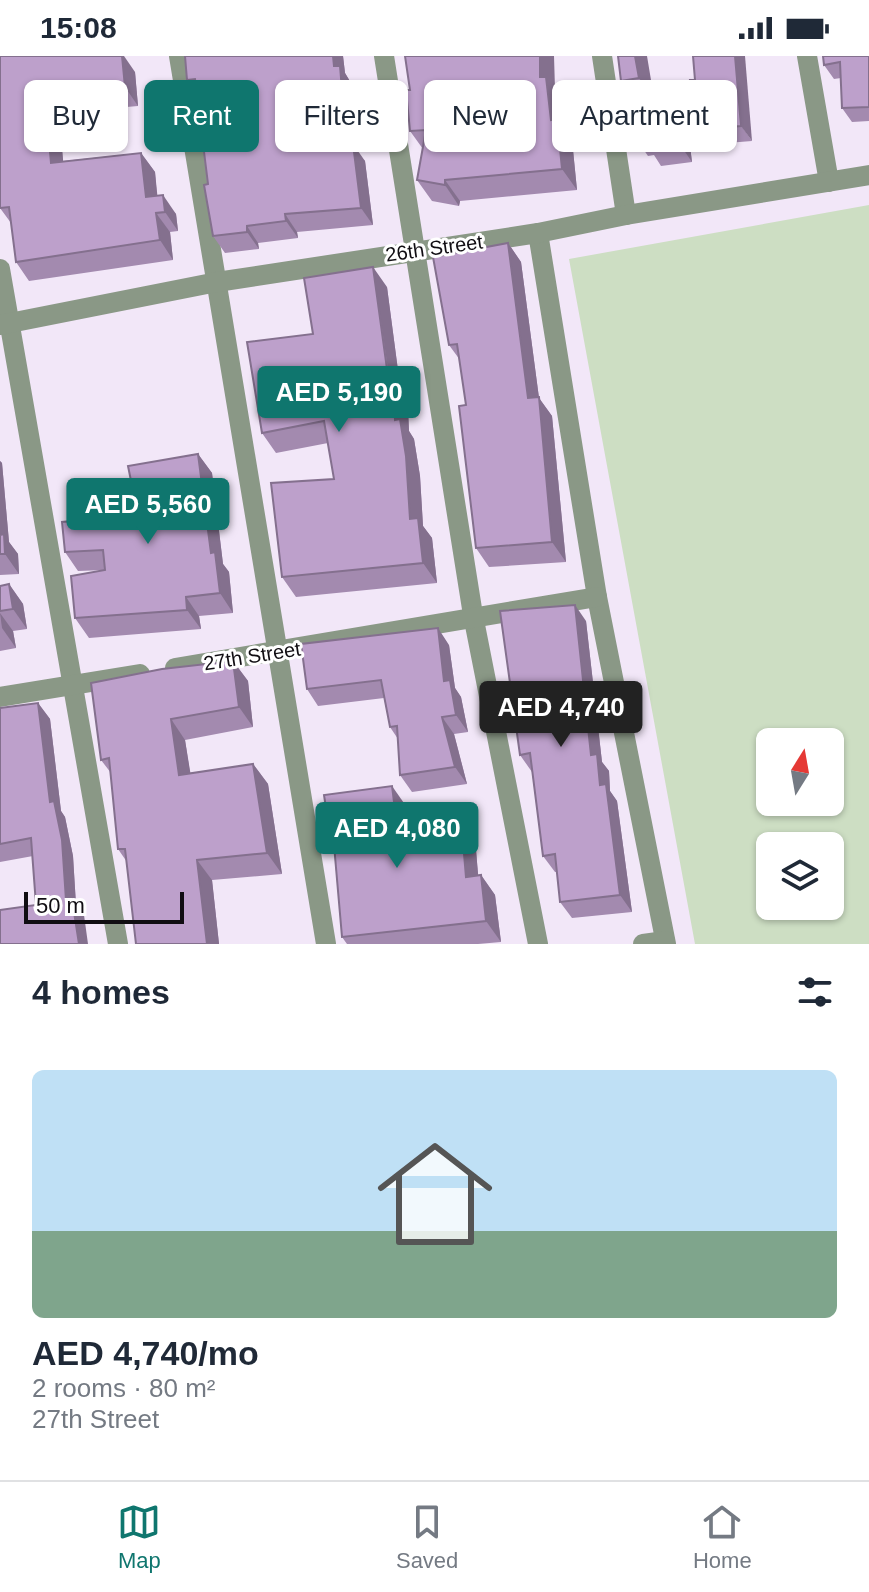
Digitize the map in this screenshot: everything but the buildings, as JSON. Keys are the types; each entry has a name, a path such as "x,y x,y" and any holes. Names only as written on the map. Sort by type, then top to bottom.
{"street":[{"path":"179,56 326,944"},
{"path":"384,56 473,615 538,944"},
{"path":"602,56 626,215"},
{"path":"807,56 829,182"},
{"name":"26th Street","path":"5,324 217,282 538,233 626,215 869,175"},
{"path":"538,233 597,597 666,942 643,944"},
{"path":"0,269 5,324 118,944"},
{"name":"27th Street","path":"0,697 278,652 473,615 597,597"}],"green space":[{"path":"869,205 869,944 695,944 569,259"}]}
